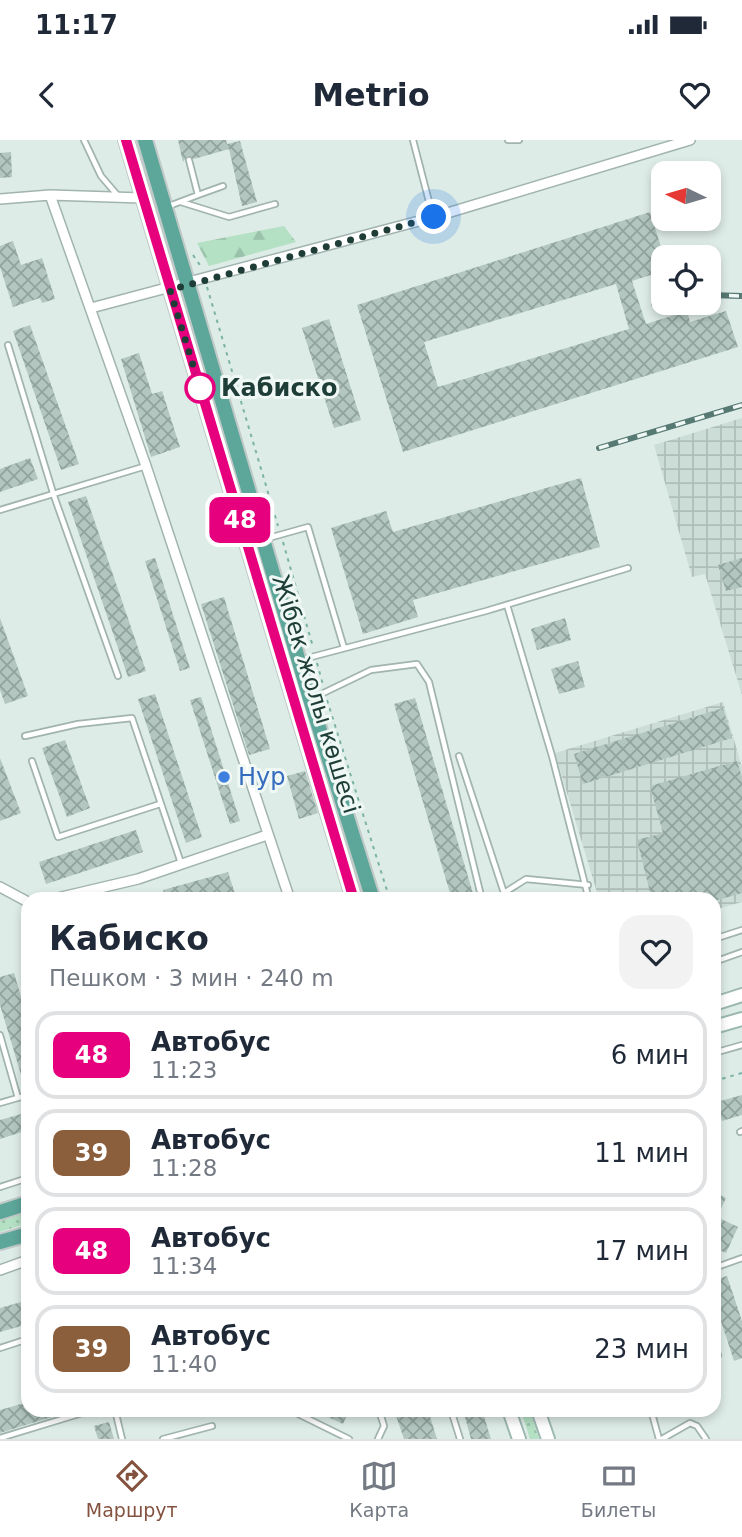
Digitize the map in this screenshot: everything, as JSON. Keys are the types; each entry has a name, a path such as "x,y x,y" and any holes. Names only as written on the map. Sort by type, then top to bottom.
{"main road":[{"name":"Жібек жолы көшесі","path":"126,140 352,892"},
{"name":"Жібек жолы көшесі","path":"145,140 262,539 370,892"},
{"path":"721,1002 742,995"},
{"path":"721,1025 742,1019"},
{"path":"0,1212 21,1205"},
{"path":"0,1242 21,1236"},
{"path":"511,1417 519,1439"},
{"path":"540,1417 548,1439"}],"street":[{"path":"91,308 170,290 434,217 690,140"},
{"path":"50,195 146,466 287,892"},
{"path":"0,199 50,195 142,198"},
{"path":"81,892 138,878 267,835"},
{"path":"0,887 21,898"},
{"path":"0,1270 21,1262"}],"lane":[{"path":"84,140 100,176 120,197"},
{"path":"413,140 434,217"},
{"path":"508,140 519,140"},
{"path":"190,160 198,195"},
{"path":"165,208 223,186"},
{"path":"181,202 229,217 275,204"},
{"path":"8,345 54,496 118,676"},
{"path":"0,510 54,496 146,466"},
{"path":"262,539 308,527 344,648"},
{"path":"299,660 506,605 628,568"},
{"path":"506,605 588,892"},
{"path":"310,699 371,670 417,664 429,682 480,892"},
{"path":"25,736 78,724 132,718 181,863"},
{"path":"459,756 504,892"},
{"path":"32,761 58,837 160,804"},
{"path":"506,892 526,879 588,885"},
{"path":"721,937 742,930"},
{"path":"721,960 742,952"},
{"path":"0,1035 18,1098"},
{"path":"721,1051 742,1045"},
{"path":"0,1103 21,1097"},
{"path":"0,1186 21,1180"},
{"path":"721,1266 742,1258"},
{"path":"0,1348 21,1341"},
{"path":"0,1438 69,1417"},
{"path":"117,1417 122,1439"},
{"path":"304,1417 349,1439"},
{"path":"378,1439 384,1426 381,1417"},
{"path":"453,1417 460,1439"},
{"path":"653,1417 661,1439 690,1423 697,1426 706,1439"},
{"path":"163,1439 212,1426"}],"path":[{"path":"188,246 206,280 325,692 388,892"},
{"path":"721,1079 742,1073"}],"shaded area":[{"path":"742,418 742,695 705,574 692,577 654,445"},
{"path":"723,702 742,767 742,902 721,908 721,892 597,892 555,753"}],"green space":[{"path":"284,226 296,242 209,266 197,243"},
{"path":"21,1214 21,1225 0,1232 0,1221"},
{"path":"523,1417 532,1417 539,1439 530,1439"}],"building":[{"path":"178,140 226,140 227,144 240,141 257,202 242,206 229,149 194,159 187,156 183,162"},
{"path":"11,152 12,177 0,178 0,153"},
{"path":"650,212 651,231 656,231 660,245 651,245 651,275 632,281 646,324 674,315 688,315 690,322 721,315 726,311 738,347 403,452 357,305","holes":["616,284 629,329 438,387 424,342"]},
{"path":"13,241 21,265 42,258 55,299 42,303 40,298 13,307 0,267 0,246"},
{"path":"329,319 361,420 334,428 302,328"},
{"path":"30,325 79,464 61,470 13,331"},
{"path":"139,353 152,394 162,391 180,447 151,457 121,359"},
{"path":"30,458 38,479 0,492 0,469"},
{"path":"581,478 600,547 413,600 418,617 363,634 331,528 386,511 393,532"},
{"path":"86,496 146,671 128,677 68,502"},
{"path":"155,558 190,668 180,671 145,561"},
{"path":"742,558 742,587 726,591 718,565"},
{"path":"224,597 270,749 249,755 201,604"},
{"path":"0,618 28,696 5,704 0,690"},
{"path":"565,618 571,640 537,650 531,629"},
{"path":"578,661 585,687 559,694 551,669"},
{"path":"155,694 202,837 186,843 138,699"},
{"path":"201,697 240,821 230,824 190,700"},
{"path":"415,698 473,892 450,892 394,704"},
{"path":"723,708 732,738 583,784 574,754"},
{"path":"65,740 90,808 67,817 42,748"},
{"path":"0,758 21,813 0,821"},
{"path":"737,761 742,777 742,893 721,899 721,892 650,892 637,840 663,833 650,786"},
{"path":"305,771 318,813 299,819 287,776"},
{"path":"136,830 143,852 46,884 39,862"},
{"path":"228,872 234,892 164,892"},
{"path":"14,973 21,996 21,1074 0,1005 0,977"},
{"path":"742,1095 742,1115 722,1121 721,1101"},
{"path":"21,1114 21,1132 0,1139 0,1120"},
{"path":"721,1196 726,1198 721,1209"},
{"path":"721,1219 738,1227 726,1253 721,1251"},
{"path":"727,1276 742,1321 742,1358 734,1361 721,1321 721,1278"},
{"path":"21,1302 21,1326 0,1332 0,1308"},
{"path":"21,1404 21,1417 52,1417 0,1433 0,1410"},
{"path":"328,1417 346,1417 343,1424"},
{"path":"396,1417 430,1417 437,1439 404,1439"},
{"path":"465,1417 484,1417 491,1439 471,1439"},
{"path":"109,1422 114,1439 98,1439 94,1426"}],"railway":[{"path":"721,295 742,296"},
{"path":"599,448 742,405"}],"bus line":[{"name":"48","path":"126,140 352,892"}],"place":[{"name":"Кабиско","path":"200,388"},
{"name":"Нур","path":"224,777"}],"route":[{"path":"200,388 170,290 434,217"}]}
